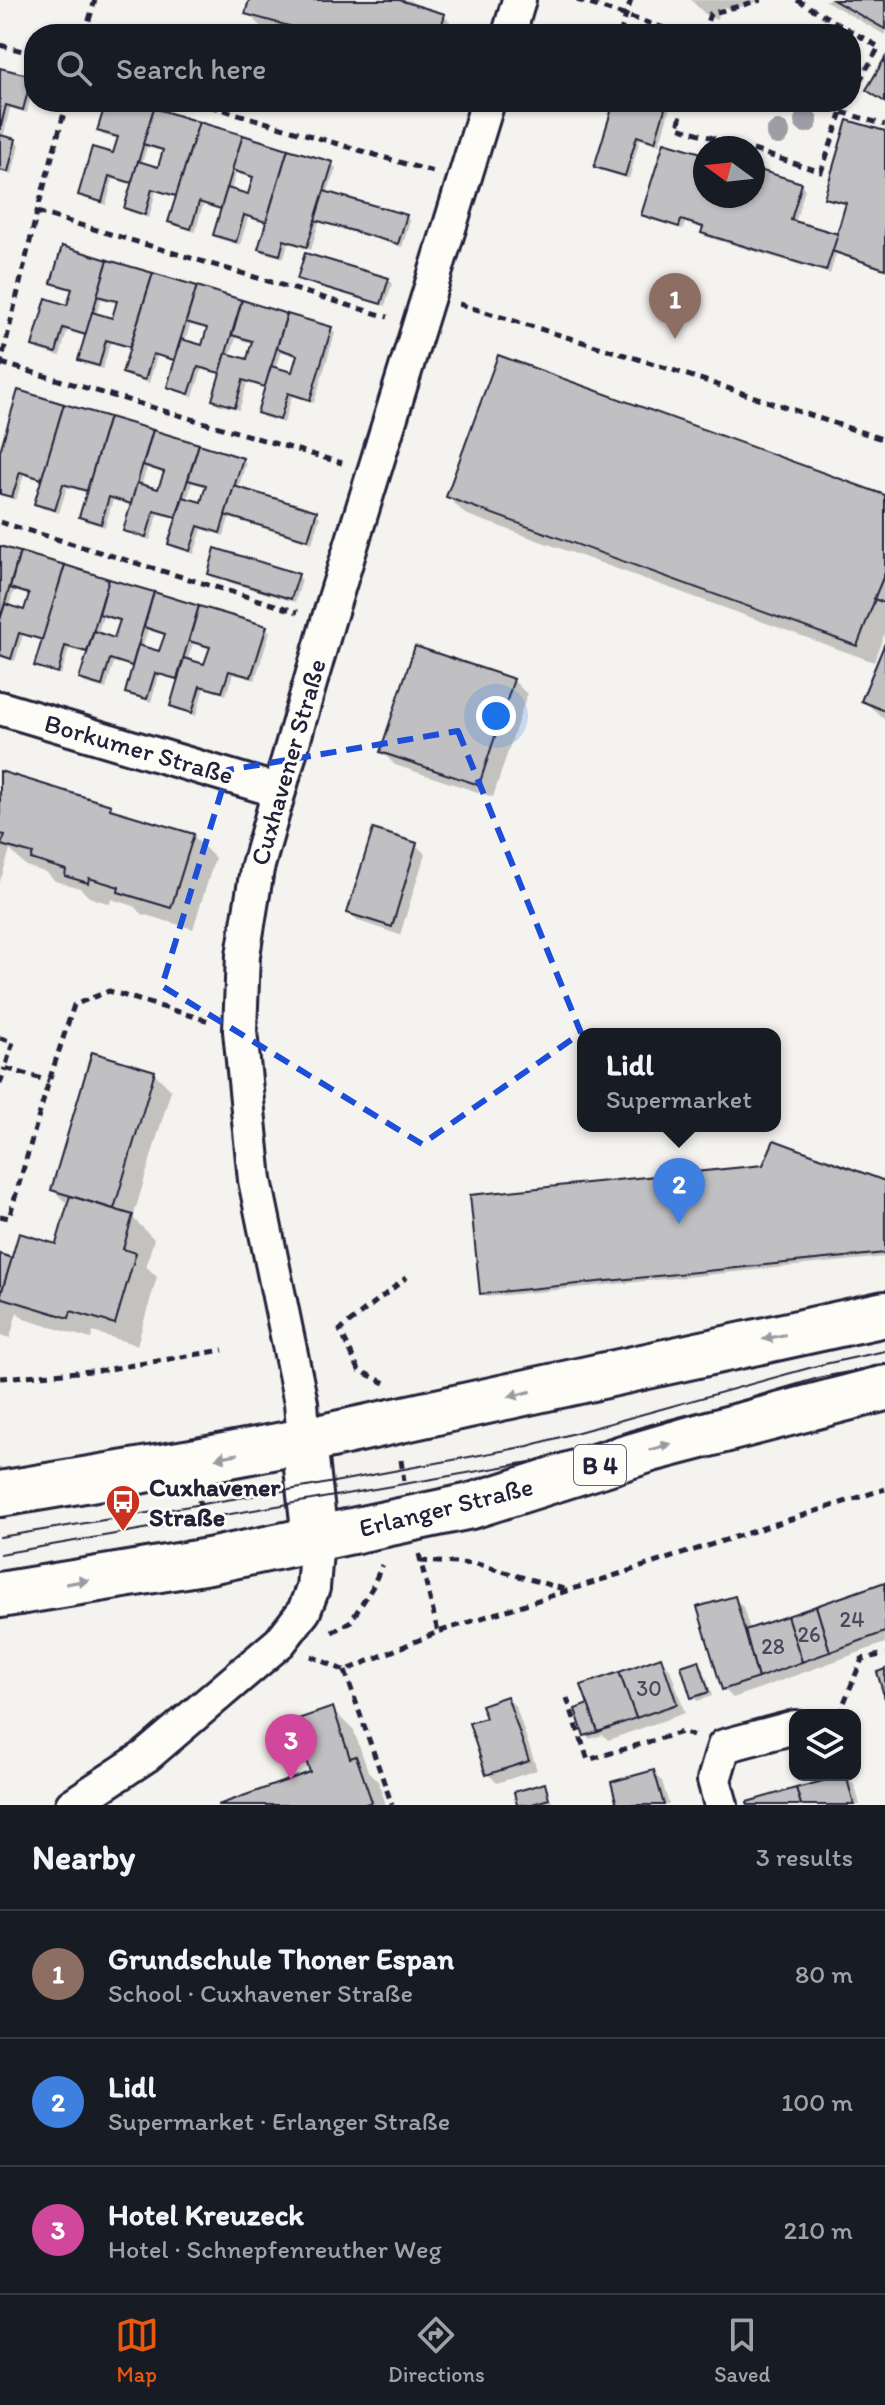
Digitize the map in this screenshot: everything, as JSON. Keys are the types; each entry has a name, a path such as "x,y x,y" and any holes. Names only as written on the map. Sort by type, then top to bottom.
{"main road":[{"path":"0,1494 304,1441 885,1314"},
{"name":"Erlanger Straße","path":"0,1595 209,1561 471,1506 651,1449 885,1388"},
{"path":"304,1441 315,1539"}],"street":[{"path":"512,24 519,0"},
{"name":"Cuxhavener Straße","path":"304,1441 301,1403 255,1180 240,1031 243,955 257,869 279,791 328,621 485,112"},
{"name":"Borkumer Straße","path":"0,708 279,791"},
{"path":"72,1805 146,1756 280,1642 304,1611 313,1588 315,1539"},
{"path":"721,1805 714,1780 724,1746 789,1729"}],"path":[{"path":"88,24 95,0"},
{"path":"577,0 653,24"},
{"path":"623,24 631,0"},
{"path":"706,24 710,14 761,0"},
{"path":"797,0 839,24"},
{"path":"861,37 879,47 861,78"},
{"path":"0,45 24,51"},
{"path":"64,112 1,365 374,473"},
{"path":"231,112 464,181"},
{"path":"682,112 678,127 707,136"},
{"path":"765,154 821,172 842,112 885,125"},
{"path":"37,212 420,326"},
{"path":"429,294 885,440"},
{"path":"0,522 328,621"},
{"path":"0,1216 9,1218 74,1005 109,991 240,1031"},
{"path":"0,1038 13,1042 0,1084"},
{"path":"5,1068 49,1081"},
{"path":"407,1277 340,1330 359,1370 394,1388 411,1519 438,1632"},
{"path":"0,1378 104,1370 223,1350"},
{"path":"192,1462 209,1561"},
{"path":"345,1671 438,1632 885,1489"},
{"path":"420,1561 477,1564 567,1590"},
{"path":"280,1642 345,1671 392,1805"},
{"path":"841,1709 862,1659 885,1654"},
{"path":"567,1698 588,1760 682,1732 724,1746"}],"highlighted area":[{"path":"458,731 581,1033 422,1144 162,986 228,770"}],"building":[{"path":"249,0 399,0 445,14 442,24 282,24 245,14"},
{"path":"833,0 885,0 885,29"},
{"path":"885,58 885,102 866,90"},
{"path":"0,68 24,74 24,106 23,110 6,105 0,130"},
{"path":"103,112 153,112 132,183 109,176 102,202 78,195 92,147 113,153 118,137 97,131"},
{"path":"153,112 167,112 199,122 176,196 152,189 145,215 124,208 138,161 158,167 163,150 143,144"},
{"path":"611,112 664,112 655,142 637,136 625,176 594,167"},
{"path":"847,120 885,131 885,269 832,251 846,203 824,198"},
{"path":"199,122 243,135 221,209 199,202 191,229 168,222"},
{"path":"0,135 16,139 8,172 0,170"},
{"path":"243,135 288,149 266,222 244,215 236,242 213,235 227,188 248,194 253,177 232,170"},
{"path":"664,142 693,150 693,208 765,208 765,172 802,183 791,220 838,234 826,271 701,233 703,227 681,220 679,227 641,215"},
{"path":"288,149 333,162 307,247 284,240 280,255 258,249"},
{"path":"324,191 407,215 398,244 315,220"},
{"path":"62,246 108,260 86,335 63,328 56,353 32,346 46,298 67,305 72,289 51,283"},
{"path":"305,253 389,278 381,304 297,279"},
{"path":"108,260 153,273 130,347 106,340 99,366 78,360 92,312 112,318 117,301 97,296"},
{"path":"153,273 197,286 174,360 153,354 145,380 122,373"},
{"path":"197,286 242,300 220,373 198,367 189,394 167,387 181,339 202,345 207,328 186,322"},
{"path":"242,300 287,314 265,387 243,380 235,407 212,400 226,353 247,359 252,341 232,335"},
{"path":"287,314 332,327 310,400 288,393 280,420 257,413 271,366 292,372 297,355 277,348"},
{"path":"498,355 885,495 885,573 857,646 446,497"},
{"path":"18,390 64,404 42,479 20,472 12,497 0,494 0,451"},
{"path":"64,404 109,417 87,491 63,484 55,510 34,504"},
{"path":"109,417 153,430 131,504 109,497 101,524 79,517"},
{"path":"153,430 199,444 176,517 154,511 146,537 123,531 137,483 158,489 164,472 143,465"},
{"path":"199,444 243,458 220,533 198,526 190,551 168,544 183,497 201,502 206,485 188,480"},
{"path":"234,486 317,511 308,540 225,515"},
{"path":"0,546 20,552 0,620"},
{"path":"215,548 299,574 291,599 208,574"},
{"path":"20,552 65,565 43,640 19,633 11,659 0,655 0,620 5,604 24,610 29,594 10,588"},
{"path":"65,565 109,579 87,652 65,646 58,673 34,666"},
{"path":"885,573 885,603 874,599"},
{"path":"109,579 154,592 132,666 110,659 102,686 79,679 94,631 114,638 120,620 99,614"},
{"path":"154,592 199,606 177,679 155,673 147,699 125,693 138,645 159,651 165,634 144,627"},
{"path":"199,606 267,626 251,677 229,671 222,692 200,686 192,713 170,706 184,658 204,664 210,647 189,641"},
{"path":"885,643 885,711 861,701"},
{"path":"415,646 514,679 479,785 380,752"},
{"path":"0,771 194,834 171,908 118,892 119,887 89,878 88,883 65,876 66,870 31,859 33,854 1,845 5,835 0,834"},
{"path":"373,829 417,843 392,927 347,913"},
{"path":"92,1052 155,1071 114,1209 51,1190"},
{"path":"774,1140 885,1181 885,1253 480,1294 470,1195 763,1165"},
{"path":"70,1196 133,1215 123,1249 136,1253 115,1324 71,1311 69,1318 0,1297 19,1233 56,1244"},
{"path":"0,1254 12,1258 0,1297"},
{"path":"885,1582 885,1632 830,1652 816,1606"},
{"path":"735,1596 758,1678 722,1690 697,1607"},
{"path":"816,1606 830,1652 802,1662 787,1616"},
{"path":"787,1616 802,1662 758,1678 745,1630"},
{"path":"661,1657 677,1704 636,1718 619,1672"},
{"path":"699,1660 709,1692 691,1698 681,1666"},
{"path":"885,1669 885,1699 877,1672"},
{"path":"619,1672 636,1718 598,1732 581,1685"},
{"path":"507,1696 529,1761 486,1775 469,1723 486,1718 481,1705"},
{"path":"588,1704 598,1732 584,1736 575,1709"},
{"path":"333,1707 350,1758 356,1756 372,1802 363,1805 218,1805 310,1772 292,1721"},
{"path":"654,1770 664,1805 617,1805 611,1782"},
{"path":"823,1781 848,1781 854,1805 801,1805 796,1788"},
{"path":"545,1783 549,1799 517,1805 514,1792"},
{"path":"796,1788 801,1805 748,1805 747,1802"}],"tram line":[{"path":"0,1537 307,1487 528,1446 820,1365 885,1351"},
{"path":"0,1554 530,1462 822,1377 885,1365"}],"place":[{"name":"Grundschule Thoner Espan","path":"675,339"},
{"name":"Lidl","path":"679,1224"},
{"name":"Cuxhavener Straße","path":"123,1533"},
{"name":"Hotel Kreuzeck","path":"291,1780"}]}
